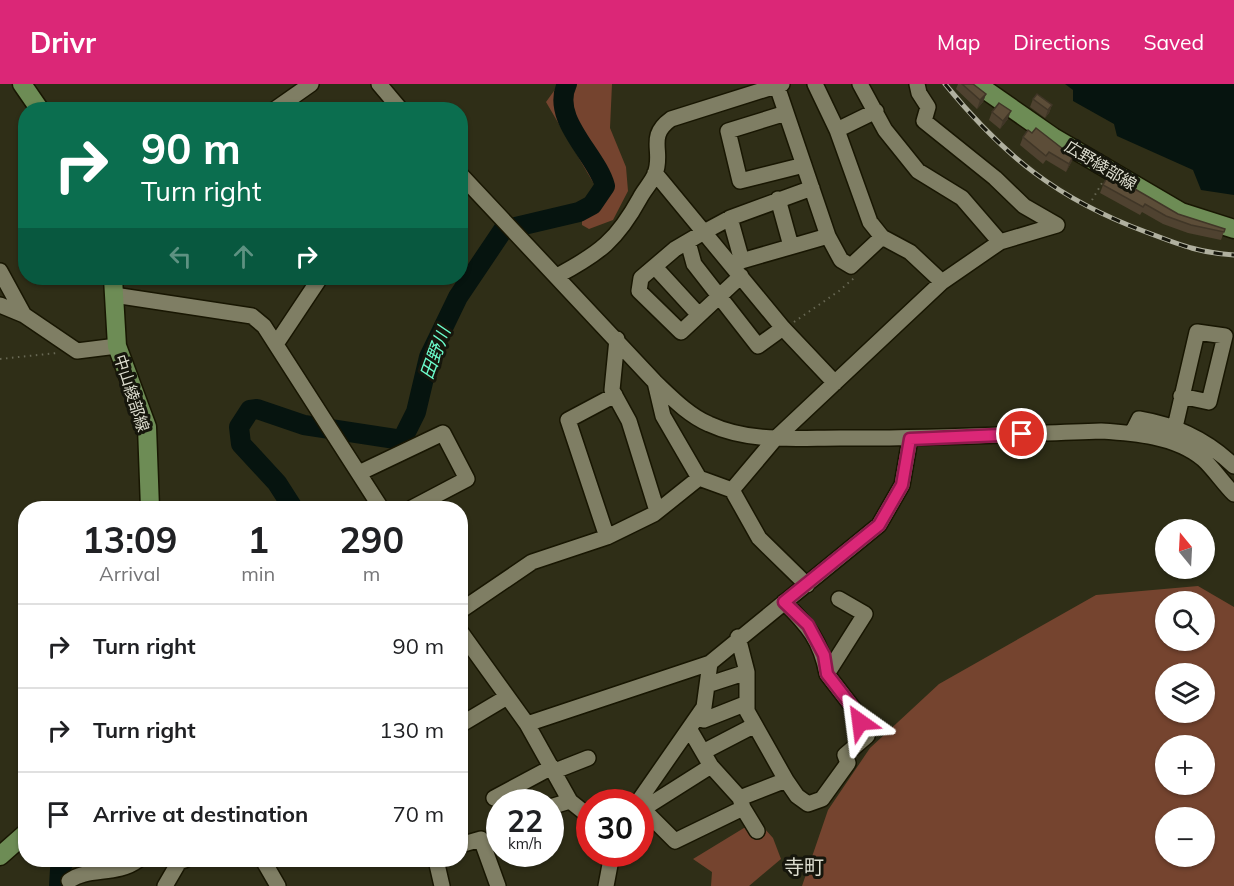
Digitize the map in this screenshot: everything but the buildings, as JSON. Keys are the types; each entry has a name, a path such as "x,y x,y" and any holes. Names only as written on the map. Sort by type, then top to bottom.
{"main road":[{"path":"22,84 34,102"},
{"name":"広野綾部線","path":"977,84 1020,117 1181,212 1234,229"},
{"name":"中山綾部線","path":"113,286 117,345 147,427 150,501"},
{"path":"0,856 18,839"}],"street":[{"path":"285,102 311,84"},
{"path":"815,84 837,130 870,222 882,237 910,252 942,282"},
{"path":"732,490 775,439 942,282 1000,242 1057,225 1024,206 995,178 924,121 928,107 919,93 917,84"},
{"path":"557,276 598,253 626,224 656,173 657,132 671,119 779,85 828,236 841,260 851,266 882,237"},
{"path":"862,86 885,130 918,171 962,198 1000,242"},
{"path":"383,89 394,102"},
{"path":"837,130 876,111"},
{"path":"786,112 728,131 740,181 804,165"},
{"path":"656,173 704,232 738,267 783,328 836,383"},
{"path":"468,182 655,382 681,406 709,424 753,437 775,439 910,439 1101,431 1132,433 1173,443 1202,458 1234,494"},
{"path":"812,188 730,218 704,232 641,278 639,291 681,332 719,296 738,267 791,246 828,236"},
{"path":"778,199 791,246"},
{"path":"730,218 738,267"},
{"path":"688,242 694,264 758,346 783,328"},
{"path":"654,267 699,315"},
{"path":"0,271 24,315"},
{"path":"276,344 315,285"},
{"path":"113,286 252,316 264,326 377,501"},
{"path":"0,305 24,315 77,351 117,345"},
{"path":"1175,427 1181,396 1197,332 1225,336 1209,402 1181,396"},
{"path":"617,339 612,390 629,421 657,511"},
{"path":"655,382 663,416 699,478 732,490 759,538 807,585"},
{"path":"607,537 568,420 615,395"},
{"path":"1132,433 1139,419 1175,427 1208,445 1234,466"},
{"path":"359,473 442,433 467,479 425,501"},
{"path":"527,724 710,663 738,637 807,585 879,525 902,485 910,439"},
{"path":"468,605 532,562 607,537 657,511 699,478"},
{"path":"827,674 866,614 839,599"},
{"path":"738,637 747,672 747,711 797,796 808,804 822,799 848,763 845,755 867,736 854,709 827,674 824,655 808,625 784,602"},
{"path":"468,642 527,724 570,801 576,806"},
{"path":"651,789 704,707 710,663"},
{"path":"707,685 747,672"},
{"path":"468,720 507,696"},
{"path":"694,724 747,703"},
{"path":"694,724 703,752 711,766 742,803 757,831"},
{"path":"703,752 755,725"},
{"path":"518,789 554,769 588,758"},
{"path":"654,798 711,766"},
{"path":"654,820 675,842 786,780"},
{"path":"564,803 570,801"},
{"path":"468,843 481,840 498,886"},
{"path":"69,881 76,875 108,872 120,867"},
{"path":"165,886 177,867"},
{"path":"170,886 178,867"},
{"path":"267,867 278,886"},
{"path":"438,867 442,886"},
{"path":"606,886 610,867"}],"path":[{"path":"1092,201 1110,170"},
{"path":"783,328 839,291 857,275"},
{"path":"0,359 77,351"}],"shaded area":[{"path":"559,84 612,84 610,128 626,167 628,191 613,220 589,229 582,225 582,217 602,203 594,184 546,102"},
{"path":"1065,84 1234,84 1234,195 1201,190 1193,170 1117,136 1114,124 1073,101 1073,90"},
{"path":"1198,586 1207,591 1155,591 1155,651 1215,651 1215,596 1234,607 1234,886 802,886 828,810 870,748 939,684 1096,595"},
{"path":"757,820 773,838 781,859 749,886 711,886 712,872 693,859"}],"waterway":[{"name":"田野川","path":"468,282 503,230 579,212 592,205 605,186 569,123 563,97 567,84"},
{"name":"田野川","path":"289,501 277,483 241,444 239,427 250,410 257,409 304,425 402,440 416,412 429,357 466,285"},
{"name":"田野川","path":"59,886 61,867"}],"railway":[{"path":"945,84 967,110 1011,154 1059,190 1114,219 1179,244 1199,250 1234,255"}],"district":[{"name":"寺町","path":"804,866"}],"route":[{"path":"860,722 854,709 827,674 824,655 808,625 784,602 879,525 902,485 910,439 1022,434"}]}
